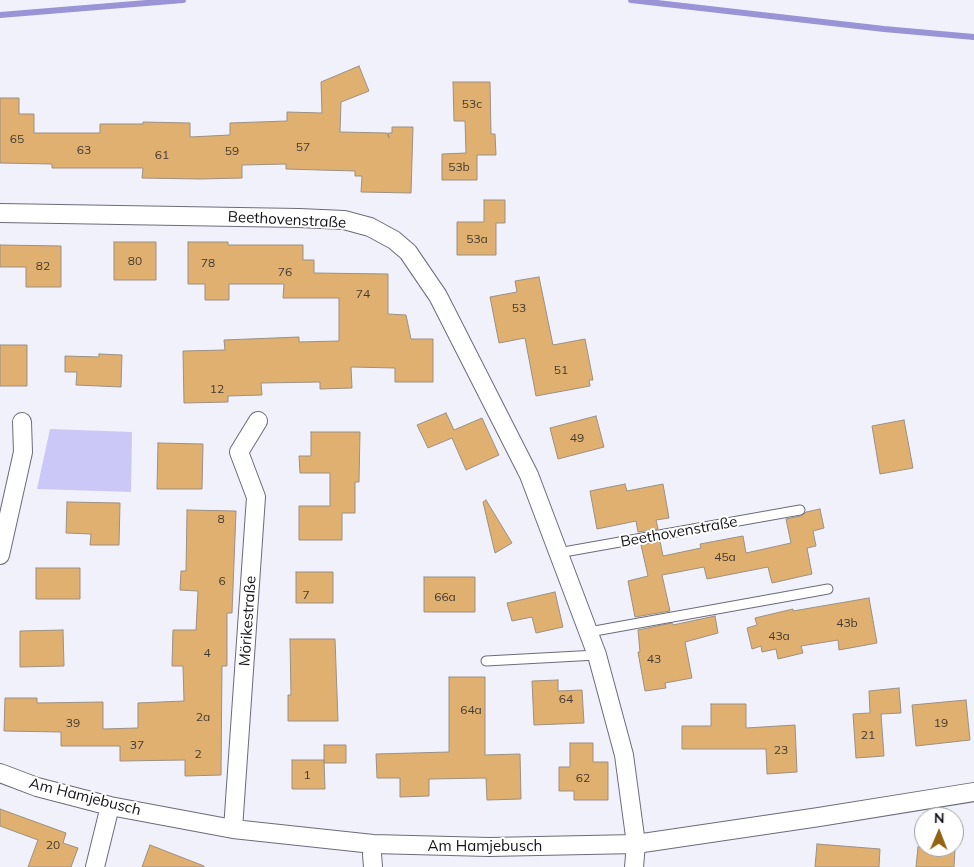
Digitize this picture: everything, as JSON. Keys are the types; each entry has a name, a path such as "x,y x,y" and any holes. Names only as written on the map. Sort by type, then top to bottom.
{"street":[{"name":"Beethovenstraße","path":"0,213 289,217 344,220 370,227 394,240 408,252 438,296 529,475 598,655 624,755 636,844 634,867"},
{"name":"Mörikestraße","path":"233,829 256,497 239,452 258,421"},
{"path":"0,555 23,452 22,422"},
{"name":"Am Hamjebusch","path":"0,774 37,787 110,806 233,829 373,844 489,847 636,844 974,792"},
{"path":"94,867 110,806"},
{"path":"373,844 373,867"}],"lane":[{"name":"Beethovenstraße","path":"558,553 800,510"},
{"path":"589,632 828,589"},
{"path":"486,661 598,655"}],"shaded area":[{"path":"50,429 132,432 131,492 37,489"}],"building":[{"path":"359,66 369,91 341,102 340,132 387,133 389,138 388,133 392,133 392,127 413,127 411,193 361,192 362,176 355,176 355,171 286,169 286,164 242,165 242,178 200,179 142,178 143,168 52,168 52,164 0,163 0,98 19,98 19,114 34,114 34,133 100,133 100,124 143,124 143,122 190,123 190,137 230,135 230,123 287,121 287,112 322,113 321,82"},
{"path":"453,82 490,82 491,134 495,134 496,155 477,155 477,180 442,180 442,154 466,153 465,121 454,121"},
{"path":"484,200 505,200 505,223 496,223 496,255 457,255 457,222 484,222"},
{"path":"114,242 156,242 156,280 114,280"},
{"path":"188,242 228,242 228,245 303,245 303,260 314,260 314,273 388,274 388,314 406,315 411,339 433,339 433,382 395,382 395,368 351,367 352,388 320,389 320,382 261,383 262,395 228,396 228,402 184,403 183,351 225,350 224,340 299,337 299,342 339,341 339,298 283,298 284,284 229,284 229,300 205,300 205,284 188,284"},
{"path":"0,245 61,246 61,287 26,287 26,267 0,267"},
{"path":"539,277 553,345 585,339 593,380 589,380 590,386 536,396 525,338 499,343 490,297 517,292 515,281"},
{"path":"0,345 27,345 27,386 0,386"},
{"path":"99,354 122,355 121,387 76,385 77,372 65,372 65,356 99,357"},
{"path":"446,413 454,430 482,418 499,455 466,470 452,438 428,448 417,425"},
{"path":"596,416 604,447 558,459 550,428"},
{"path":"904,420 913,468 880,474 872,426"},
{"path":"311,432 360,432 359,482 355,482 355,513 342,513 342,540 299,540 299,506 330,506 330,473 300,473 299,456 311,456"},
{"path":"158,443 203,444 202,489 157,489"},
{"path":"625,484 627,491 663,484 669,518 656,520 658,529 638,532 636,521 597,529 590,491"},
{"path":"486,500 512,543 495,553 483,502"},
{"path":"67,502 120,503 119,545 90,545 91,534 66,533"},
{"path":"820,509 824,528 813,531 816,546 807,548 812,574 772,583 768,567 707,579 704,567 662,575 670,611 635,617 628,581 648,576 641,545 660,541 663,556 701,548 700,544 743,536 746,553 791,543 786,519"},
{"path":"187,510 236,511 232,613 227,613 227,666 222,666 221,775 185,776 185,760 120,761 120,746 61,746 61,732 4,731 5,698 37,698 37,703 103,702 103,729 138,728 138,703 184,701 183,666 172,666 173,630 196,630 198,591 180,590 181,571 186,571"},
{"path":"36,568 80,568 80,599 36,599"},
{"path":"296,572 333,572 333,603 296,603"},
{"path":"424,577 475,577 475,612 424,612"},
{"path":"555,592 563,627 536,633 532,617 512,621 507,603"},
{"path":"869,598 877,643 839,650 838,640 801,646 803,653 778,659 776,649 762,652 761,646 752,649 747,628 757,625 755,618 793,609 793,611"},
{"path":"715,616 718,633 685,642 692,678 665,683 666,688 645,691 638,652 640,652 638,630"},
{"path":"63,630 64,666 20,667 20,631"},
{"path":"290,639 335,639 338,721 288,721 288,695 291,695"},
{"path":"449,677 485,677 485,755 520,754 521,799 487,800 486,778 429,779 429,796 400,797 400,778 377,778 376,754 449,752"},
{"path":"558,680 558,691 582,690 584,723 534,725 532,681"},
{"path":"899,688 901,713 881,714 884,756 856,758 853,714 870,713 869,691"},
{"path":"966,700 970,740 916,746 912,705"},
{"path":"711,704 746,704 746,728 795,725 797,772 767,774 766,749 682,749 682,726 711,726"},
{"path":"570,743 593,743 593,762 608,762 608,800 574,800 574,791 559,791 559,767 570,767"},
{"path":"324,745 346,745 346,763 324,763"},
{"path":"292,760 324,760 325,789 292,789"},
{"path":"0,809 66,833 63,843 78,848 71,867 28,867 38,840 0,826"},
{"path":"817,844 880,849 879,867 815,867"},
{"path":"150,845 204,866 204,867 142,867"},
{"path":"917,857 955,857 954,867 916,867"}],"waterway":[{"path":"0,15 183,0"},
{"path":"631,0 884,29 974,37"}]}
